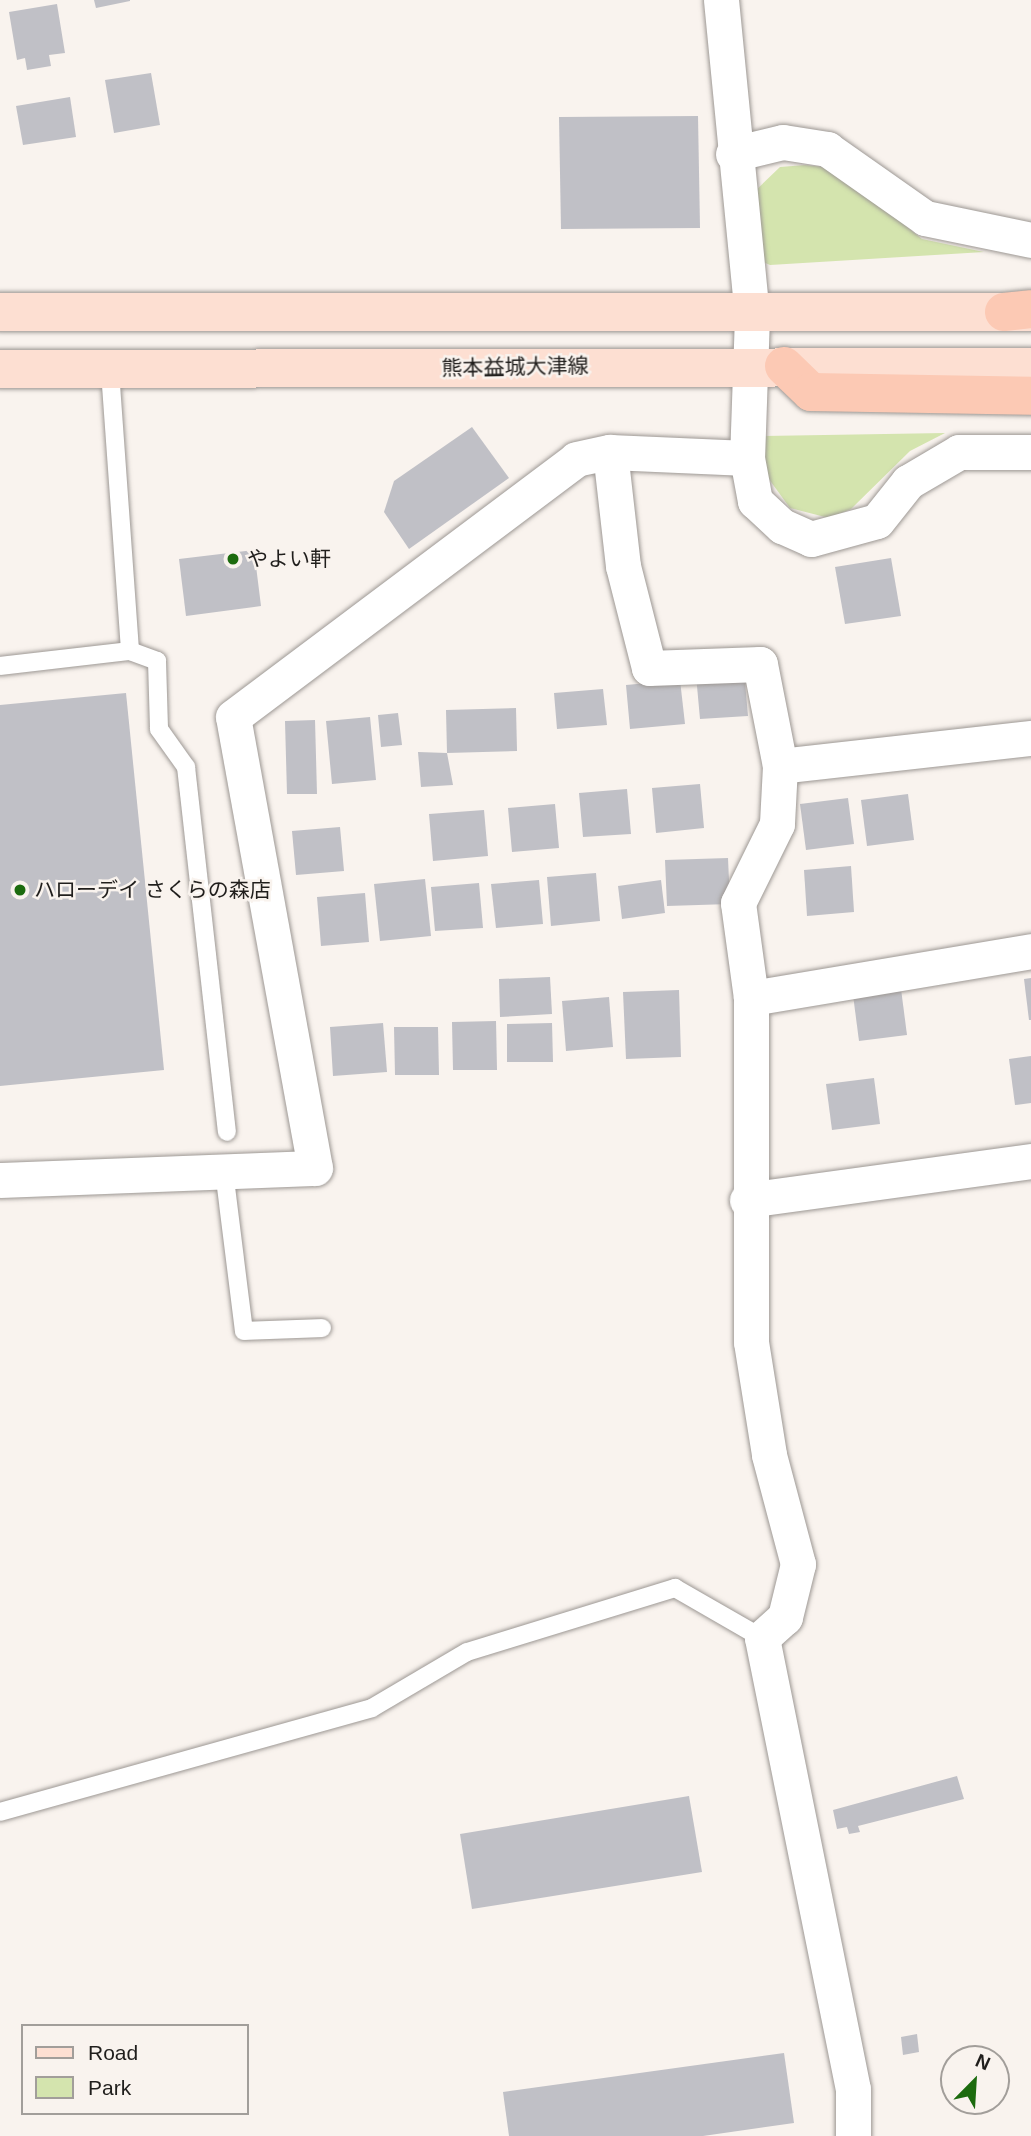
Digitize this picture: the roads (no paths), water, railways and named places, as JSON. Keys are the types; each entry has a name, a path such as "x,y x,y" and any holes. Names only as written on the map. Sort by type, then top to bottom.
{"highway":[{"path":"767,365 811,392 1031,396"}],"main road":[{"path":"0,312 752,316 1022,311"},
{"name":"熊本益城大津線","path":"0,369 110,371 767,365 1031,367"}],"street":[{"path":"721,0 733,154 752,316 767,365 747,458 755,501 782,526 811,539 877,521 908,481 960,452 1031,452"},
{"path":"733,154 783,142 827,149 925,218 1031,240"},
{"path":"0,1180 315,1168 233,717 576,458 610,452 747,458"},
{"path":"610,452 623,566 649,668 760,664 780,766 778,824 738,903 751,998 747,1200 751,1342 769,1455 798,1564 785,1617 762,1638 853,2089 853,2136"},
{"path":"780,766 1031,738"},
{"path":"751,998 1031,951"},
{"path":"747,1200 1031,1161"}],"lane":[{"path":"110,371 130,651"},
{"path":"0,666 130,651 157,662 159,729 186,767 227,1132"},
{"path":"224,1171 244,1331 322,1328"},
{"path":"0,1812 372,1708 467,1652 674,1588 762,1638"}],"place":[{"name":"やよい軒","path":"233,559"},
{"name":"ハローデイ さくらの森店","path":"20,890"}]}
